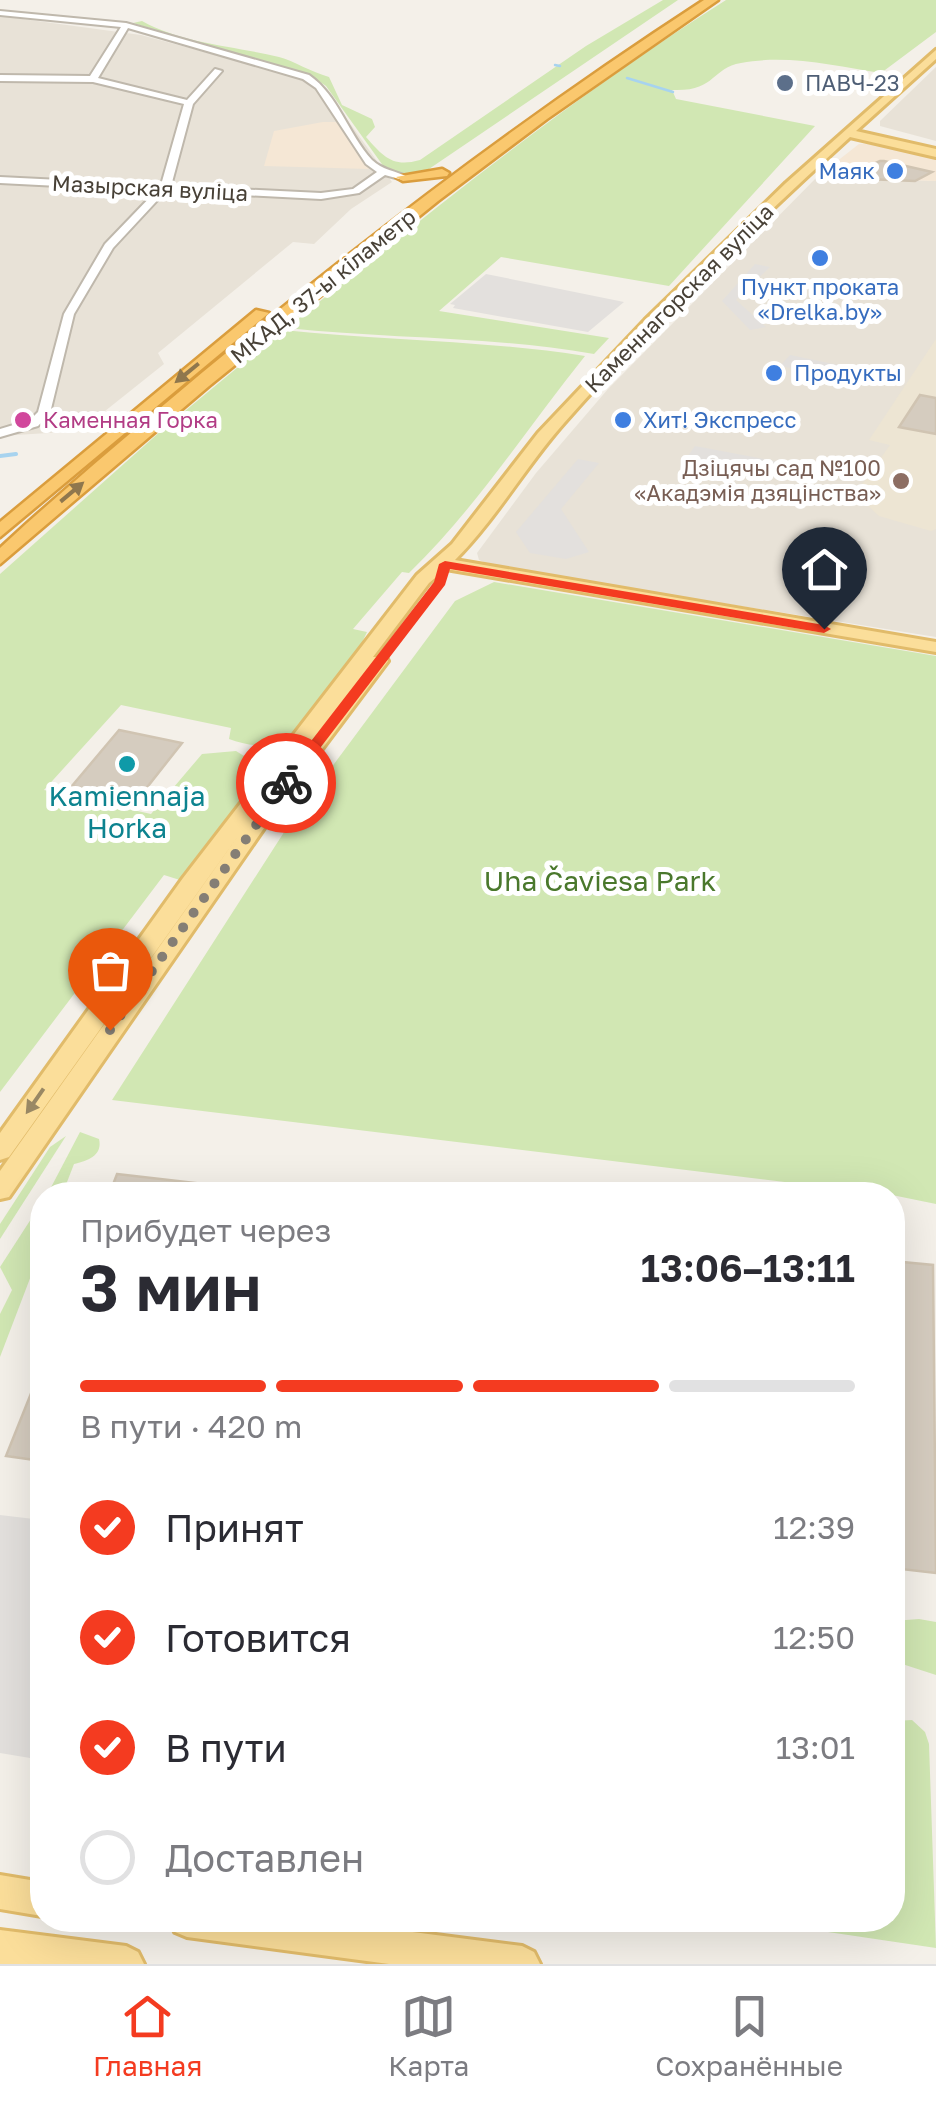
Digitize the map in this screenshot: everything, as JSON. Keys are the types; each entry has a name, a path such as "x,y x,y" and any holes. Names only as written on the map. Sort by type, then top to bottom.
{"highway":[{"path":"653,32 695,0"},
{"path":"653,32 712,0"},
{"name":"МКАД, 37-ы кіламетр","path":"0,531 212,352 442,172 653,32"},
{"name":"МКАД, 37-ы кіламетр","path":"0,558 158,420 440,192 653,32"},
{"path":"402,177 442,172"},
{"path":"402,177 420,189"}],"main road":[{"name":"Каменнагорская вуліца","path":"0,1151 285,757 424,579 445,564 539,440 851,130 936,53"},
{"path":"851,130 936,144"},
{"path":"851,130 936,153"},
{"name":"Каменнагорская вуліца","path":"0,1190 272,801 440,582 445,564"},
{"path":"445,564 936,647"},
{"path":"0,1892 30,1897"},
{"path":"278,1932 522,1964"},
{"path":"0,1947 126,1964"}],"street":[{"path":"0,13 140,28 311,80 369,162 402,177"},
{"path":"93,79 126,26"},
{"path":"0,432 34,423 44,413 70,314 80,292 109,246 163,190 189,103 218,71"},
{"path":"0,78 93,79 189,103"},
{"name":"Мазырская вуліца","path":"0,180 301,196 345,194 384,172"}],"shaded area":[{"path":"0,16 141,35 321,83 392,182 351,209 314,244 293,242 158,353 164,364 80,431 0,436"},
{"path":"936,67 936,141 880,126 880,121"},
{"path":"337,122 369,169 264,166 274,131"},
{"path":"879,143 936,156 936,181 817,177 859,144"},
{"path":"817,177 936,181 936,637 496,567 479,560 477,553 536,473 608,389"},
{"path":"755,264 770,267 736,300 766,327 750,330 722,301"},
{"path":"486,274 624,302 588,332 453,308 455,305 450,304"},
{"path":"936,339 936,529 931,531 879,516 855,494 890,445 869,440"},
{"path":"790,355 887,375 878,385 780,366"},
{"path":"695,446 806,467 800,473 780,470 772,479 685,460"},
{"path":"578,459 599,463 561,509 589,552 566,559 530,553 516,532"},
{"path":"0,1515 30,1519 30,1758 0,1753"}],"green space":[{"path":"663,0 678,0 426,171 401,174 384,167 326,86 314,78 133,23 142,21 192,40 279,57 329,77 342,105 372,119 375,127 366,137 383,155 410,162 420,160 586,46"},
{"path":"726,0 936,0 936,32 881,73 811,62 758,61 731,66 697,87 672,90 676,99 815,126 669,286 501,257 439,311 609,338 594,354 517,344 287,328 556,116"},
{"path":"283,330 585,356 457,521 409,573 402,572 353,629 367,632 356,655 288,740 266,745 244,743 229,739 231,728 121,705 44,790 151,814 202,754 236,751 264,768 183,881 164,875 0,1092 0,574 162,430"},
{"name":"Uha Čaviesa Park","path":"494,582 936,656 936,1204 905,1198 905,1182 785,1182 112,1100 288,826 455,601"},
{"path":"80,1132 99,1139 99,1150 74,1164 67,1182 54,1182"},
{"path":"66,1136 37,1182 30,1182 30,1192 0,1239 0,1224 50,1147"},
{"path":"30,1221 30,1278 0,1357 0,1314 12,1290 0,1267"},
{"path":"905,1620 936,1622 936,1675 905,1665"},
{"path":"905,1720 912,1720 925,1732 929,1744 936,1948 827,1932 905,1932"}],"building":[{"name":"Маяк","path":"880,161 932,172 915,181 866,179 862,169"},
{"path":"920,395 936,398 936,434 899,427"},
{"name":"Kamiennaja Horka","path":"119,730 182,743 137,800 72,786"},
{"path":"117,1174 187,1182 114,1182"},
{"path":"905,1262 933,1265 936,1573 905,1569"},
{"path":"30,1396 30,1459 6,1456"}],"waterway":[{"path":"555,65 560,66"},
{"path":"627,78 673,92"},
{"path":"0,456 16,454"}],"way so far":[{"path":"110,1030 286,783"}],"place":[{"name":"ПАВЧ-23","path":"785,83"},
{"name":"Маяк","path":"895,171"},
{"name":"Пункт проката «Drelka.by»","path":"820,258"},
{"name":"Продукты","path":"774,373"},
{"name":"Каменная Горка","path":"23,420"},
{"name":"Хит! Экспресс","path":"623,420"},
{"name":"Дзіцячы сад №100 «Акадэмія дзяцінства»","path":"901,481"},
{"name":"Kamiennaja Horka","path":"127,764"}],"route":[{"path":"286,783 440,582 445,564 824,629"}]}
